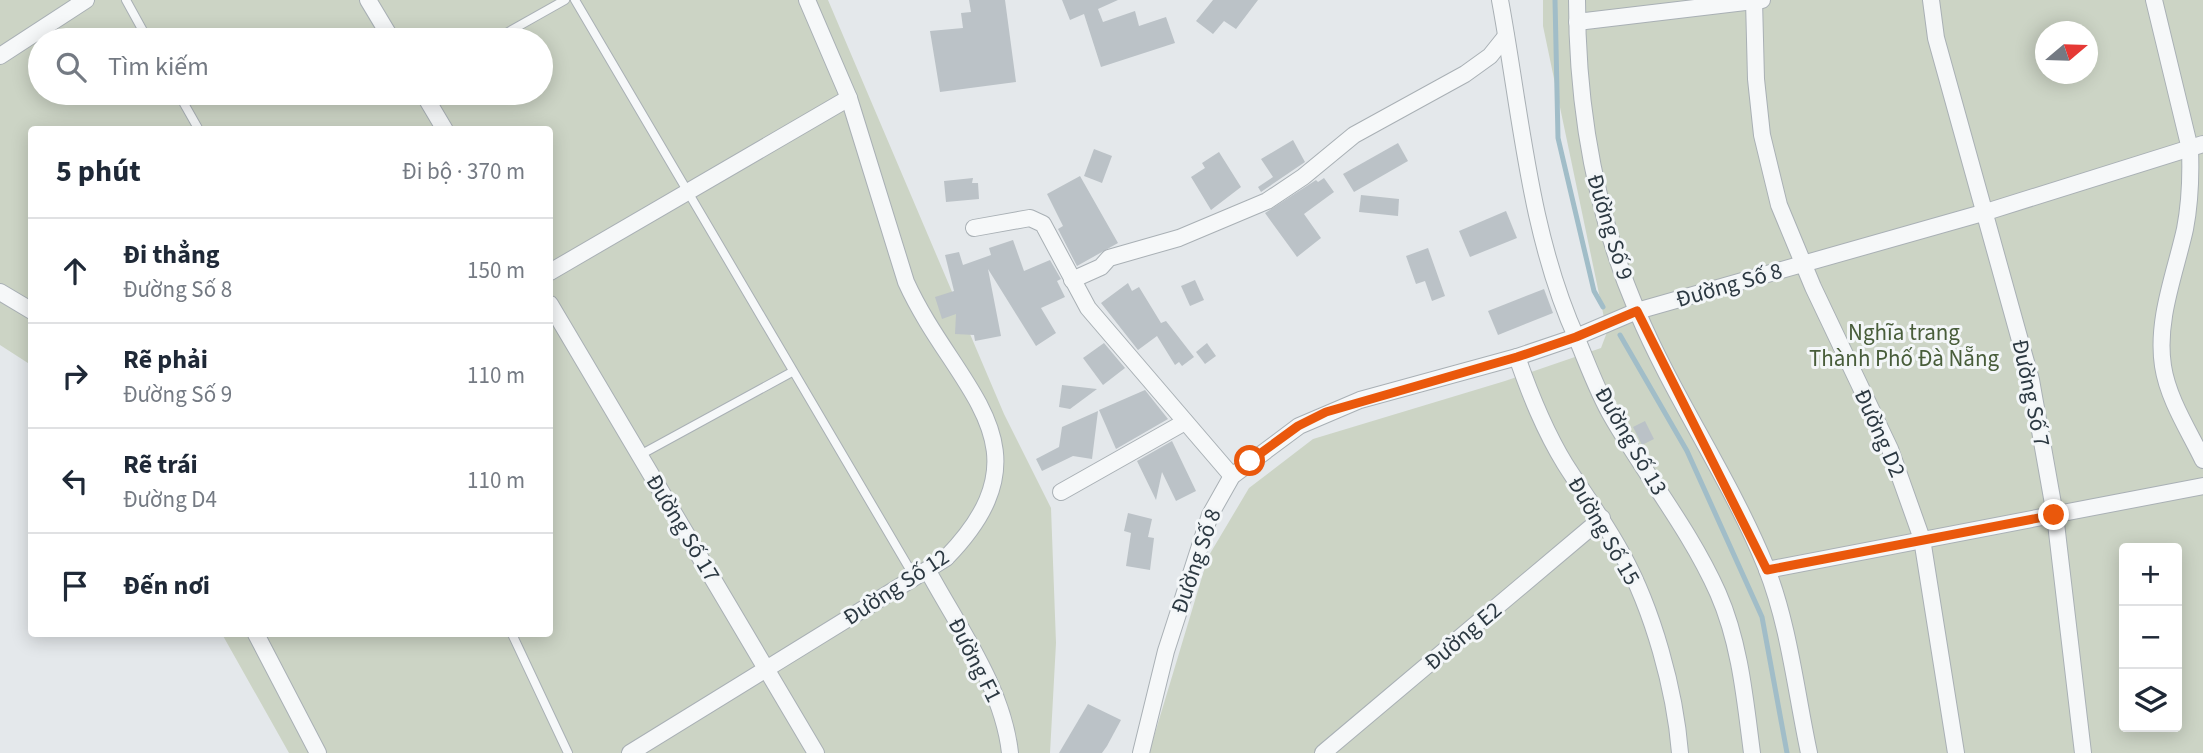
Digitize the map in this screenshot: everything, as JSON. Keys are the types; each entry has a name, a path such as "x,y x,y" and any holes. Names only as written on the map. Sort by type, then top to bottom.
{"street":[{"path":"43,28 86,0"},
{"path":"368,0 384,28"},
{"name":"Đường Số 12","path":"630,753 946,558 977,522 990,498 997,474 996,447 989,420 918,309 906,282 849,98 807,0"},
{"name":"Đường Số 13","path":"1500,0 1519,131 1538,220 1576,337 1611,415 1696,550 1719,596 1738,657 1752,753"},
{"name":"Đường Số 9","path":"1577,0 1590,21 1587,142 1593,177 1637,311 1767,570 1784,630 1809,753"},
{"path":"1590,21 1757,0"},
{"name":"Đường D2","path":"1757,0 1756,79 1762,135 1779,205 1803,264 1890,449 1922,539 1956,753"},
{"name":"Đường Số 7","path":"1931,0 1936,38 2031,380 2054,515 2083,753"},
{"path":"2154,0 2197,146 2185,226 2162,328 2161,349 2169,389 2203,460"},
{"path":"1072,280 1101,267 1109,258 1179,238 1267,201 1303,177 1354,135 1465,74 1490,56 1506,36"},
{"path":"0,56 28,38"},
{"path":"553,270 849,98"},
{"path":"430,105 443,126"},
{"name":"Đường Số 8","path":"1141,753 1166,651 1209,514 1232,477 1298,426 1326,412 1517,357 1576,337 1637,311 1986,212 2197,146"},
{"path":"974,228 1030,218 1043,224 1053,237 1088,308 1232,477"},
{"path":"0,292 28,309"},
{"name":"Đường Số 17","path":"553,309 816,753"},
{"name":"Đường Số 15","path":"1517,357 1537,412 1564,463 1602,518 1624,556 1662,661 1678,724 1680,753"},
{"path":"1061,492 1185,422"},
{"path":"1767,570 2203,486"},
{"name":"Đường E2","path":"1323,753 1602,518"},
{"name":"Đường F1","path":"922,575 997,700 1007,727 1010,753"},
{"path":"258,637 318,753"}],"lane":[{"path":"125,0 141,28"},
{"path":"515,28 565,0"},
{"path":"575,0 689,191 792,372 922,575"},
{"path":"185,105 197,126"},
{"path":"639,455 792,372"},
{"path":"513,637 568,753"}],"green space":[{"path":"0,0 828,0 1004,414 1051,508 1056,643 1050,753 289,753 224,637 553,637 553,126 28,126 28,363 0,345"},
{"name":"Nghĩa trang Thành Phố Đà Nẵng","path":"1543,0 2203,0 2203,753 1149,753 1208,557 1249,488 1313,439 1505,381 1601,348 1607,332 1543,26"}],"building":[{"path":"969,0 1005,0 1016,82 940,92 930,31 963,28 961,13 971,12"},
{"path":"1062,0 1118,0 1098,9 1103,22 1135,11 1139,26 1166,17 1175,43 1101,67 1084,14 1070,20"},
{"path":"1213,0 1258,0 1236,29 1224,21 1213,34 1196,21"},
{"path":"1293,140 1305,162 1261,192 1258,187 1273,177 1261,159"},
{"path":"1398,143 1408,161 1354,192 1343,174"},
{"path":"1094,149 1112,156 1102,183 1084,176"},
{"path":"1219,152 1241,187 1211,210 1191,177 1205,168 1202,163"},
{"path":"1080,176 1118,243 1077,266 1058,229 1063,226 1047,194"},
{"path":"973,178 972,183 978,183 979,199 946,202 944,181"},
{"path":"1324,178 1334,192 1304,214 1321,238 1297,257 1265,213 1316,180 1318,182"},
{"path":"1361,195 1399,199 1398,216 1359,212"},
{"path":"1506,211 1517,238 1470,257 1459,231"},
{"path":"1013,240 1024,271 1050,260 1061,279 1057,281 1065,297 1041,308 1056,333 1036,346 988,269 1001,336 975,341 974,335 955,334 956,314 942,319 935,297 954,291 945,255 959,252 963,265 991,255 989,248"},
{"path":"1428,248 1445,296 1432,301 1425,281 1416,284 1406,256"},
{"path":"1195,280 1204,300 1190,306 1181,286"},
{"path":"1128,283 1132,291 1139,287 1161,323 1166,321 1194,357 1182,366 1179,362 1175,365 1157,336 1138,350 1101,303"},
{"path":"1544,289 1553,313 1498,335 1488,311"},
{"path":"1104,343 1125,368 1103,385 1083,358"},
{"path":"1207,343 1216,356 1205,364 1196,352"},
{"path":"1062,385 1097,389 1070,409 1059,407"},
{"path":"1145,390 1168,419 1116,449 1099,410"},
{"path":"1098,411 1092,459 1073,456 1042,471 1036,459 1059,447 1062,427"},
{"path":"1645,421 1654,439 1642,445 1633,427"},
{"path":"1172,441 1196,491 1176,501 1162,472 1156,500 1137,461"},
{"path":"1128,513 1152,519 1148,537 1154,538 1150,570 1126,566 1131,533 1124,531"},
{"path":"1088,704 1121,720 1107,746 1102,753 1059,753"}],"waterway":[{"path":"1555,0 1558,138 1594,291 1603,307"},
{"path":"1620,335 1687,451 1762,617 1787,753"}],"route":[{"path":"1250,461 1298,426 1326,412 1360,400 1517,357 1576,337 1637,311 1748,526 1767,570 2054,515"}]}
